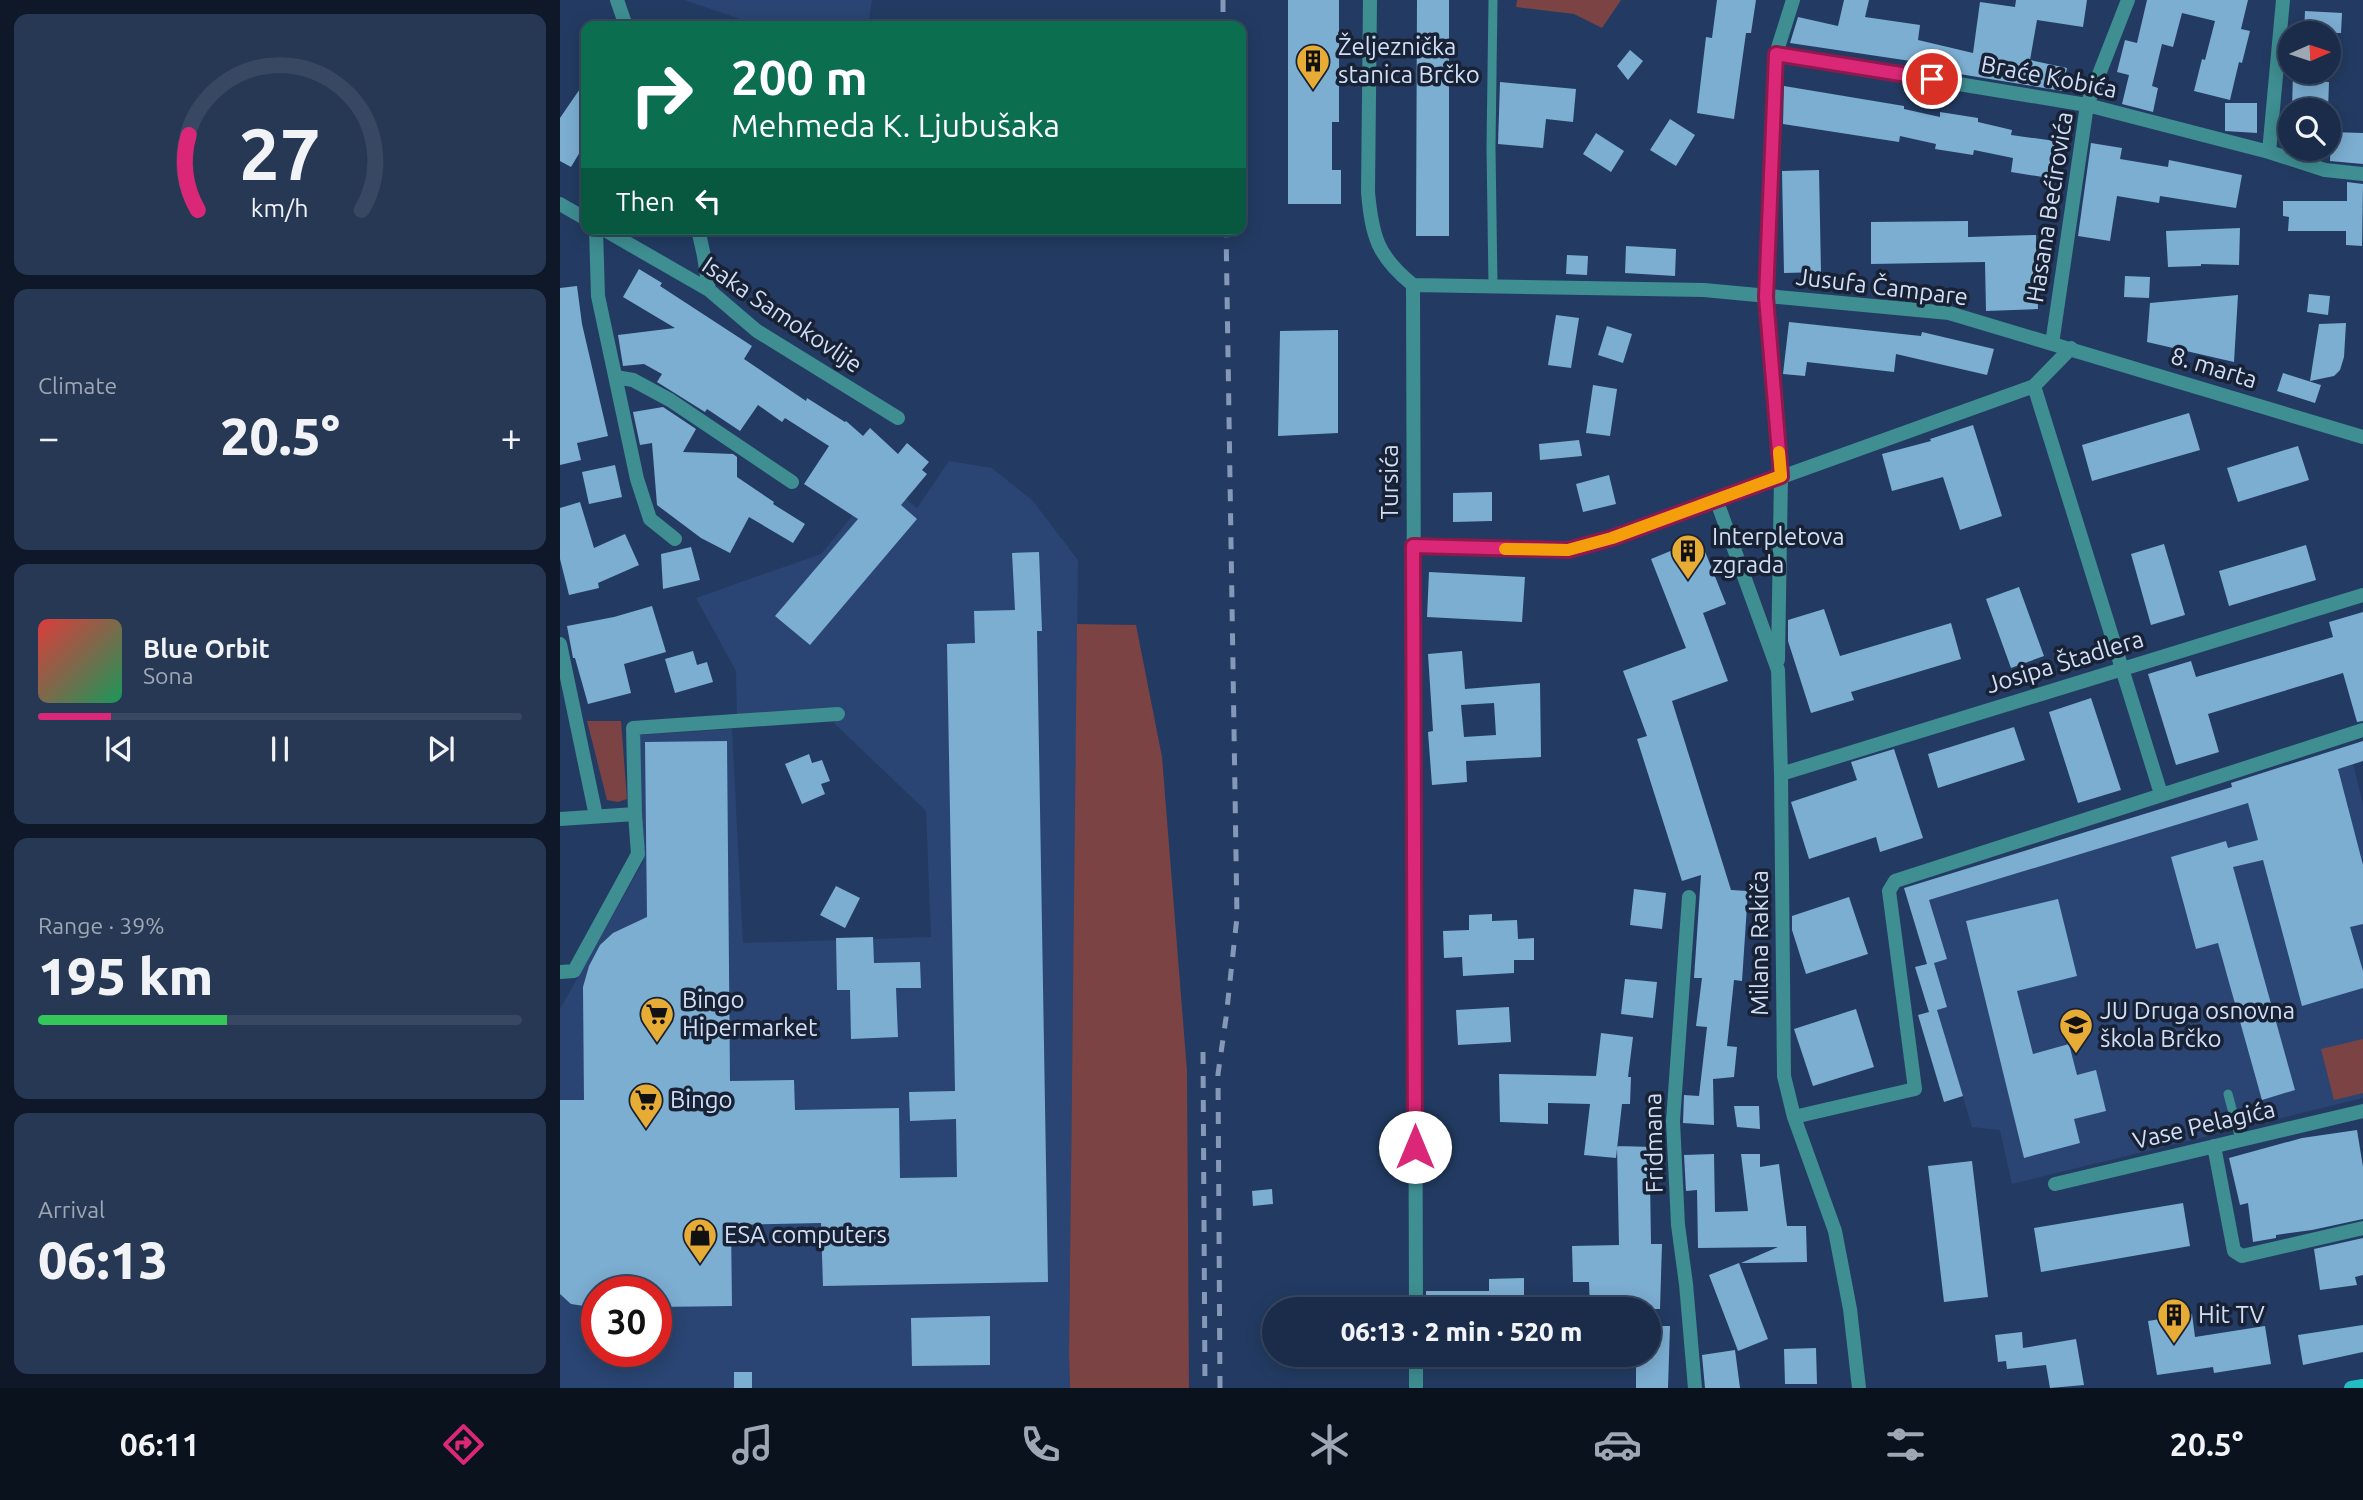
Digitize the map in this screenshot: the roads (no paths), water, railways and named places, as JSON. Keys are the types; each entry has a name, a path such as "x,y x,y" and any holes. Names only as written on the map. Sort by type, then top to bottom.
{"main road":[{"path":"2351,1388 2363,1386"}],"street":[{"path":"617,0 624,21"},
{"path":"1370,0 1370,221 1376,243 1400,274 1413,285"},
{"path":"1778,670 1781,476 1766,297 1776,54 1793,0"},
{"name":"Hasana Bećirovića","path":"2052,344 2088,105 2128,0"},
{"path":"2269,152 2283,0"},
{"name":"Braće Kobića","path":"1776,54 2088,105 2269,152 2325,170 2363,174"},
{"path":"560,204 581,216"},
{"path":"596,235 598,296 637,479 650,519 675,539"},
{"name":"Isaka Samokovlije","path":"613,235 709,290 757,331 898,418"},
{"path":"699,235 709,290"},
{"name":"Jusufa Čampare","path":"1413,285 1704,290 1949,313 2052,344"},
{"name":"Tursića","path":"1413,285 1416,1297"},
{"name":"8. marta","path":"2052,344 2363,437"},
{"path":"1413,546 1568,550 1612,538 2034,386 2071,348"},
{"path":"616,377 633,380 670,400 792,482"},
{"path":"2034,386 2161,794"},
{"name":"Milana Rakiča","path":"1716,499 1778,670 1782,774 1784,1076 1794,1117 1835,1231 1850,1309 1859,1388"},
{"name":"Josipa Štadlera","path":"1782,774 2363,596"},
{"path":"560,644 596,816"},
{"path":"560,972 573,971 638,854 632,728 838,714"},
{"path":"1794,1117 1915,1089 1889,891 1895,881 2363,730"},
{"path":"560,819 635,814"},
{"name":"Fridmana","path":"1689,897 1673,1121 1678,1225 1695,1388"},
{"name":"Vase Pelagića","path":"2055,1184 2363,1111"},
{"path":"2214,1146 2234,1251 2242,1256 2363,1228"},
{"path":"1416,1367 1416,1387"}],"lane":[{"path":"1493,0 1493,286"},
{"path":"2228,1094 2240,1139"}],"railway":[{"path":"1223,0 1223,21"},
{"path":"1220,1388 1218,1074 1237,917 1226,235"},
{"path":"1203,1052 1205,1388"}],"place":[{"name":"Željeznička stanica Brčko","path":"1313,91"},
{"name":"Interpletova zgrada","path":"1688,581"},
{"name":"Bingo Hipermarket","path":"657,1044"},
{"name":"JU Druga osnovna škola Brčko","path":"2076,1055"},
{"name":"Bingo","path":"646,1130"},
{"name":"ESA computers","path":"700,1265"},
{"name":"Hit TV","path":"2174,1345"}]}
